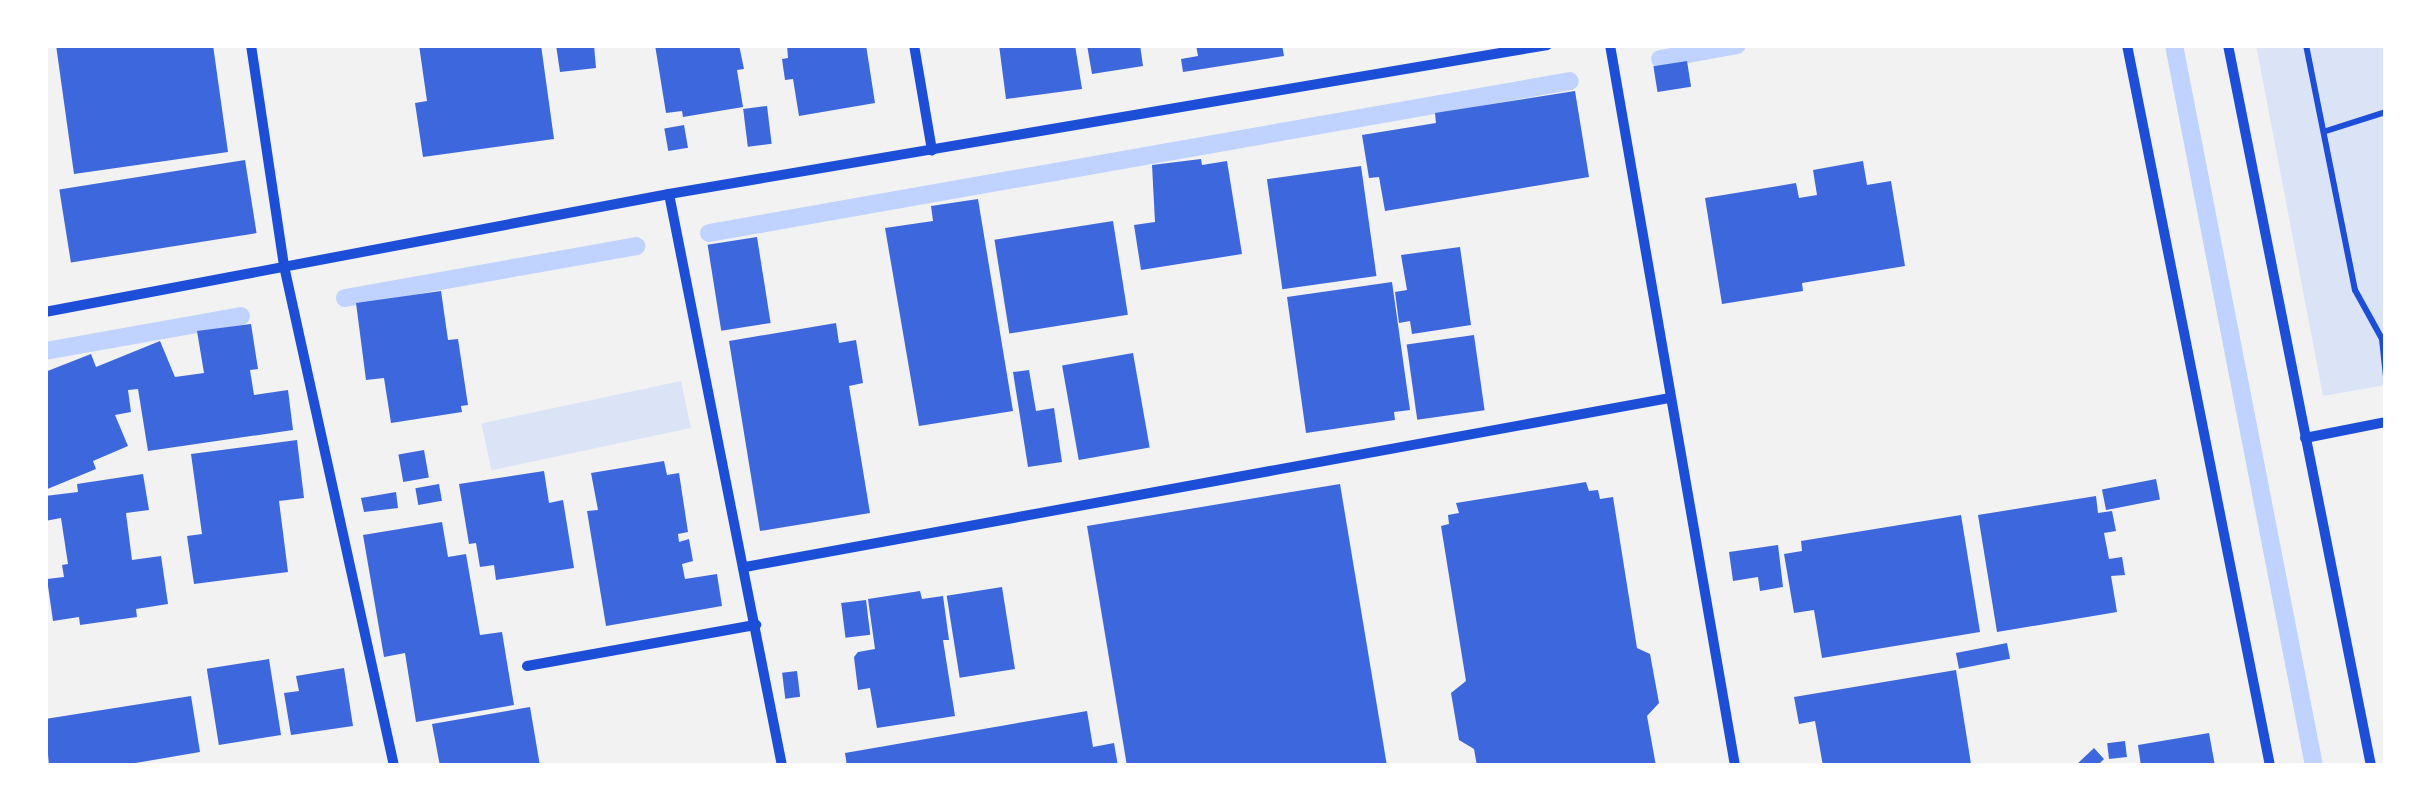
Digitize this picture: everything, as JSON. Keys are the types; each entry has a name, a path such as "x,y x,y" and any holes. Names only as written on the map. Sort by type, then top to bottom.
{"street":[{"path":"252,45 284,266 394,766"},
{"path":"914,45 932,150"},
{"path":"45,312 668,194 1547,45"},
{"path":"1610,45 1734,766"},
{"path":"2127,45 2270,766"},
{"path":"2228,45 2371,766"},
{"path":"668,194 782,766"},
{"path":"744,567 1669,398"},
{"path":"2305,438 2386,422"},
{"path":"527,666 756,625"}],"path":[{"path":"2306,45 2355,290 2384,338 2386,376"},
{"path":"2326,131 2386,112"}],"shaded area":[{"path":"2256,45 2386,45 2386,385 2323,396"},
{"path":"681,381 691,428 491,470 481,423"}],"building":[{"path":"56,45 213,45 228,152 74,174"},
{"path":"419,45 541,45 554,139 423,157 415,103 427,101"},
{"path":"556,45 594,45 596,68 560,72"},
{"path":"655,45 739,45 744,69 737,70 743,107 683,117 682,111 666,113"},
{"path":"787,45 866,45 875,103 799,116 793,79 785,80 782,59 788,58"},
{"path":"999,45 1075,45 1082,89 1006,99"},
{"path":"1087,45 1140,45 1143,66 1092,74"},
{"path":"1196,45 1282,45 1284,56 1183,72 1181,59 1198,56"},
{"path":"1687,61 1691,87 1657,92 1653,66"},
{"path":"1575,91 1589,177 1385,211 1379,177 1369,178 1362,135 1436,123 1435,113"},
{"path":"767,106 772,144 748,147 743,109"},
{"path":"684,125 688,148 668,151 664,128"},
{"path":"1201,159 1202,165 1227,161 1242,254 1141,270 1134,225 1155,222 1152,165"},
{"path":"245,160 257,233 71,262 59,189"},
{"path":"1863,161 1867,185 1891,181 1905,266 1802,283 1803,291 1722,304 1705,198 1796,183 1799,198 1817,195 1813,170"},
{"path":"1361,166 1376,276 1282,289 1267,179"},
{"path":"978,199 1013,411 919,426 885,228 933,221 931,206"},
{"path":"1113,221 1128,315 1009,334 994,240"},
{"path":"757,237 771,323 721,331 708,245"},
{"path":"1460,247 1471,325 1412,334 1410,321 1399,323 1395,292 1407,290 1401,255"},
{"path":"1392,282 1410,410 1394,412 1395,420 1306,433 1287,297"},
{"path":"441,291 448,340 458,339 468,405 461,406 462,412 391,423 384,378 366,380 356,303"},
{"path":"836,323 839,343 856,340 863,383 849,386 870,513 760,531 729,341"},
{"path":"251,324 258,369 250,370 254,395 288,390 293,430 148,451 138,389 128,390 131,412 115,415 128,446 93,461 96,469 45,490 45,372 91,354 96,367 160,341 175,377 204,373 197,331"},
{"path":"1474,335 1485,410 1417,420 1407,344"},
{"path":"1133,353 1150,448 1079,460 1062,366"},
{"path":"1029,370 1036,411 1054,408 1062,462 1028,467 1013,372"},
{"path":"297,440 304,498 279,501 288,572 194,584 187,536 202,534 191,454"},
{"path":"424,450 429,478 403,482 398,455"},
{"path":"664,461 667,475 679,473 688,532 678,534 679,542 689,539 693,561 682,564 685,579 717,574 722,606 606,626 587,511 598,510 591,473"},
{"path":"544,471 549,503 563,500 574,568 496,580 494,565 480,567 476,543 469,544 459,484"},
{"path":"143,474 149,510 126,513 132,560 161,556 168,604 136,609 137,617 80,625 79,617 53,621 47,579 64,577 62,565 68,564 61,518 45,521 45,496 78,492 77,484"},
{"path":"2156,479 2160,500 2106,510 2102,489"},
{"path":"1586,482 1589,491 1598,490 1600,499 1613,497 1637,648 1650,654 1659,703 1647,716 1656,766 1477,766 1474,749 1459,740 1451,693 1466,681 1441,526 1449,524 1448,515 1459,513 1456,503"},
{"path":"439,484 442,501 418,505 415,488"},
{"path":"1340,484 1387,766 1127,766 1087,526"},
{"path":"396,492 398,508 364,512 361,498"},
{"path":"2096,496 2098,513 2112,511 2116,531 2104,533 2109,559 2122,557 2125,575 2111,576 2117,612 1997,632 1978,515"},
{"path":"1961,515 1980,632 1822,658 1814,610 1794,613 1784,554 1802,551 1801,541"},
{"path":"442,522 448,557 466,554 480,635 502,632 514,705 416,722 405,653 384,657 363,535"},
{"path":"1778,545 1783,587 1760,591 1758,577 1733,581 1729,552"},
{"path":"1002,587 1015,669 960,678 947,596"},
{"path":"920,591 922,599 943,596 949,640 943,640 955,716 877,728 870,688 858,690 854,657 858,652 875,649 868,599"},
{"path":"866,600 870,635 845,638 841,603"},
{"path":"2007,643 2010,659 1959,669 1956,653"},
{"path":"269,659 281,735 219,745 207,669"},
{"path":"344,668 353,726 291,735 284,693 299,691 296,676"},
{"path":"1956,670 1971,764 1823,766 1815,721 1799,724 1794,697"},
{"path":"797,671 800,697 785,699 782,673"},
{"path":"191,696 200,752 118,766 49,766 45,719"},
{"path":"530,707 540,766 440,766 432,724"},
{"path":"1087,711 1093,747 1114,743 1118,766 847,766 845,753"},
{"path":"2209,733 2215,766 2141,766 2138,745"},
{"path":"2125,741 2127,757 2109,759 2107,743"},
{"path":"2094,748 2104,759 2097,766 2075,766"}],"waterway":[{"path":"1660,59 1737,45"},
{"path":"2174,45 2314,766"},
{"path":"709,233 1570,81"},
{"path":"345,298 636,246"},
{"path":"45,351 241,316"}]}
